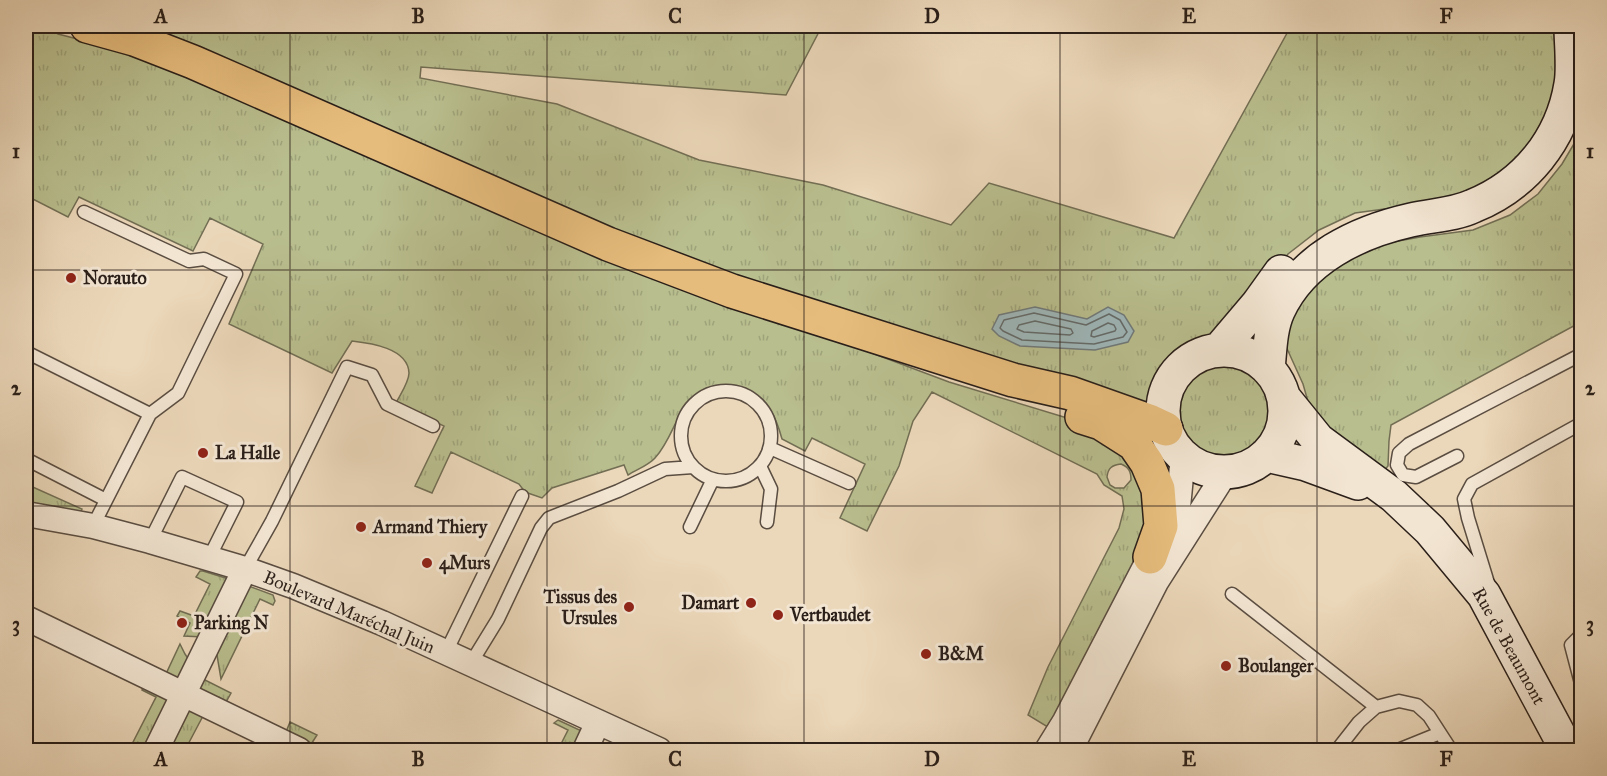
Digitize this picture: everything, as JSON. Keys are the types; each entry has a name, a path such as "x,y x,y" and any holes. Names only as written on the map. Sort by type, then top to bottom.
{"highway":[{"path":"87,26 134,39 193,62 628,252 732,291 1013,380 1070,393 1149,421 1175,443"},
{"path":"1013,380 1037,403 1101,423 1134,444 1147,463 1158,489 1161,526 1150,557"}],"street":[{"path":"1268,369 1271,334 1277,312 1292,287 1310,267 1326,254 1372,231 1412,219 1472,207 1496,196 1521,178 1544,151 1561,121 1571,83 1571,26"},
{"path":"1219,350 1282,272 1315,244 1353,224 1370,220 1412,219"},
{"path":"1047,750 1065,721 1150,557 1167,535 1178,507 1175,443 1164,414 1165,399 1178,371 1190,361 1204,354 1219,350 1232,350 1258,360 1278,382 1284,398 1283,429 1277,443 1267,455 1248,467 1226,472 1211,471 1196,465 1175,443"},
{"name":"Rue de Beaumont","path":"1284,398 1318,440 1394,496 1430,530 1484,595 1567,750"},
{"name":"Rue de Beaumont","path":"1267,455 1306,464 1394,496"},
{"path":"1070,750 1156,582 1226,472"},
{"name":"Boulevard Maréchal Juin","path":"26,514 93,526 245,569 382,623 659,750"},
{"path":"156,750 245,569"},
{"path":"26,618 299,750"},
{"path":"585,750 598,722"}],"lane":[{"path":"84,212 189,261 204,259 236,274 178,393 150,414 93,526"},
{"path":"26,352 150,414"},
{"path":"1457,456 1416,477 1403,475 1397,465 1399,453 1409,444 1581,354"},
{"path":"245,569 272,521 347,367 372,375 387,404 433,426"},
{"path":"721,391 736,392 749,397 760,407 768,419 771,434 770,448 760,466 751,474 737,480 722,481 707,478 693,467 681,443 681,429 686,415 695,403 707,395 721,391"},
{"path":"1501,625 1464,499 1472,484 1581,423"},
{"path":"770,448 849,483"},
{"path":"26,459 106,500"},
{"path":"760,466 771,489 767,522"},
{"path":"471,663 498,619 541,528 549,518 666,469 693,467"},
{"path":"150,541 182,477 237,502 209,558"},
{"path":"690,527 714,479"},
{"path":"446,652 522,496"},
{"path":"1232,594 1376,707"},
{"path":"1581,634 1571,645 1581,687"},
{"path":"1337,750 1359,723 1376,707 1399,701 1417,705 1429,716 1451,750"},
{"path":"1061,750 1070,732 1065,721"},
{"path":"1398,750 1440,733"}],"green space":[{"path":"26,26 48,27 58,34 97,44 157,65 712,293 949,382 1100,428 1139,463 1147,543 1051,729 1028,715 1048,667 1119,528 1124,509 1122,496 1104,485 1097,474 932,392 913,421 899,466 867,531 840,518 865,464 812,438 805,451 782,439 774,416 760,398 742,387 727,385 702,390 693,397 685,406 663,448 655,458 628,475 624,465 552,488 542,498 525,492 519,484 451,452 432,493 415,486 444,426 396,403 409,373 407,365 395,352 368,343 352,341 332,373 229,324 263,244 210,218 193,251 79,197 68,217 27,196 26,198","holes":["1121,464 1129,470 1131,480 1124,488 1115,488 1110,485 1107,477 1108,471 1115,465"]},
{"path":"130,26 822,26 786,95 421,67 420,78 557,104 699,160 823,185 951,225 989,183 1174,238 1291,26 1554,26 1556,81 1545,122 1522,158 1458,199 1355,213 1319,230 1288,254 1231,326 1182,346 1156,377 1147,409 680,259"},
{"path":"1581,132 1581,322 1391,425 1388,466 1382,473 1311,412 1303,384 1284,342 1301,296 1330,265 1366,247 1473,230 1510,215 1538,194 1562,164"},
{"path":"1223,363 1241,366 1257,377 1268,393 1271,411 1268,429 1257,445 1241,456 1223,459 1205,456 1189,445 1178,429 1175,411 1178,393 1189,377 1205,366"},
{"path":"26,484 82,509 79,515 26,505"},
{"path":"200,571 232,580 203,637 184,636 190,623 177,616 180,611 194,616 210,584 196,577"},
{"path":"243,584 273,595 275,601 273,605 260,599 221,679 215,643"},
{"path":"180,644 191,663 181,684 165,676"},
{"path":"199,677 231,693 226,702 193,690"},
{"path":"143,686 171,699 148,750 129,750 156,697 142,690"},
{"path":"186,709 203,716 185,750 164,750"},
{"path":"558,720 588,734 577,750 558,750 568,730 554,723"},
{"path":"290,722 317,735 310,746 286,732"}],"water":[{"path":"1035,307 1087,319 1108,307 1124,315 1134,331 1128,342 1095,350 1020,346 999,336 992,329 999,315"}],"place":[{"name":"Norauto","path":"71,278"},
{"name":"La Halle","path":"203,453"},
{"name":"Armand Thiery","path":"361,527"},
{"name":"4Murs","path":"427,563"},
{"name":"Damart","path":"751,603"},
{"name":"Tissus des Ursules","path":"629,607"},
{"name":"Vertbaudet","path":"778,615"},
{"name":"Parking N","path":"182,623"},
{"name":"B&M","path":"926,654"},
{"name":"Boulanger","path":"1226,666"}]}
